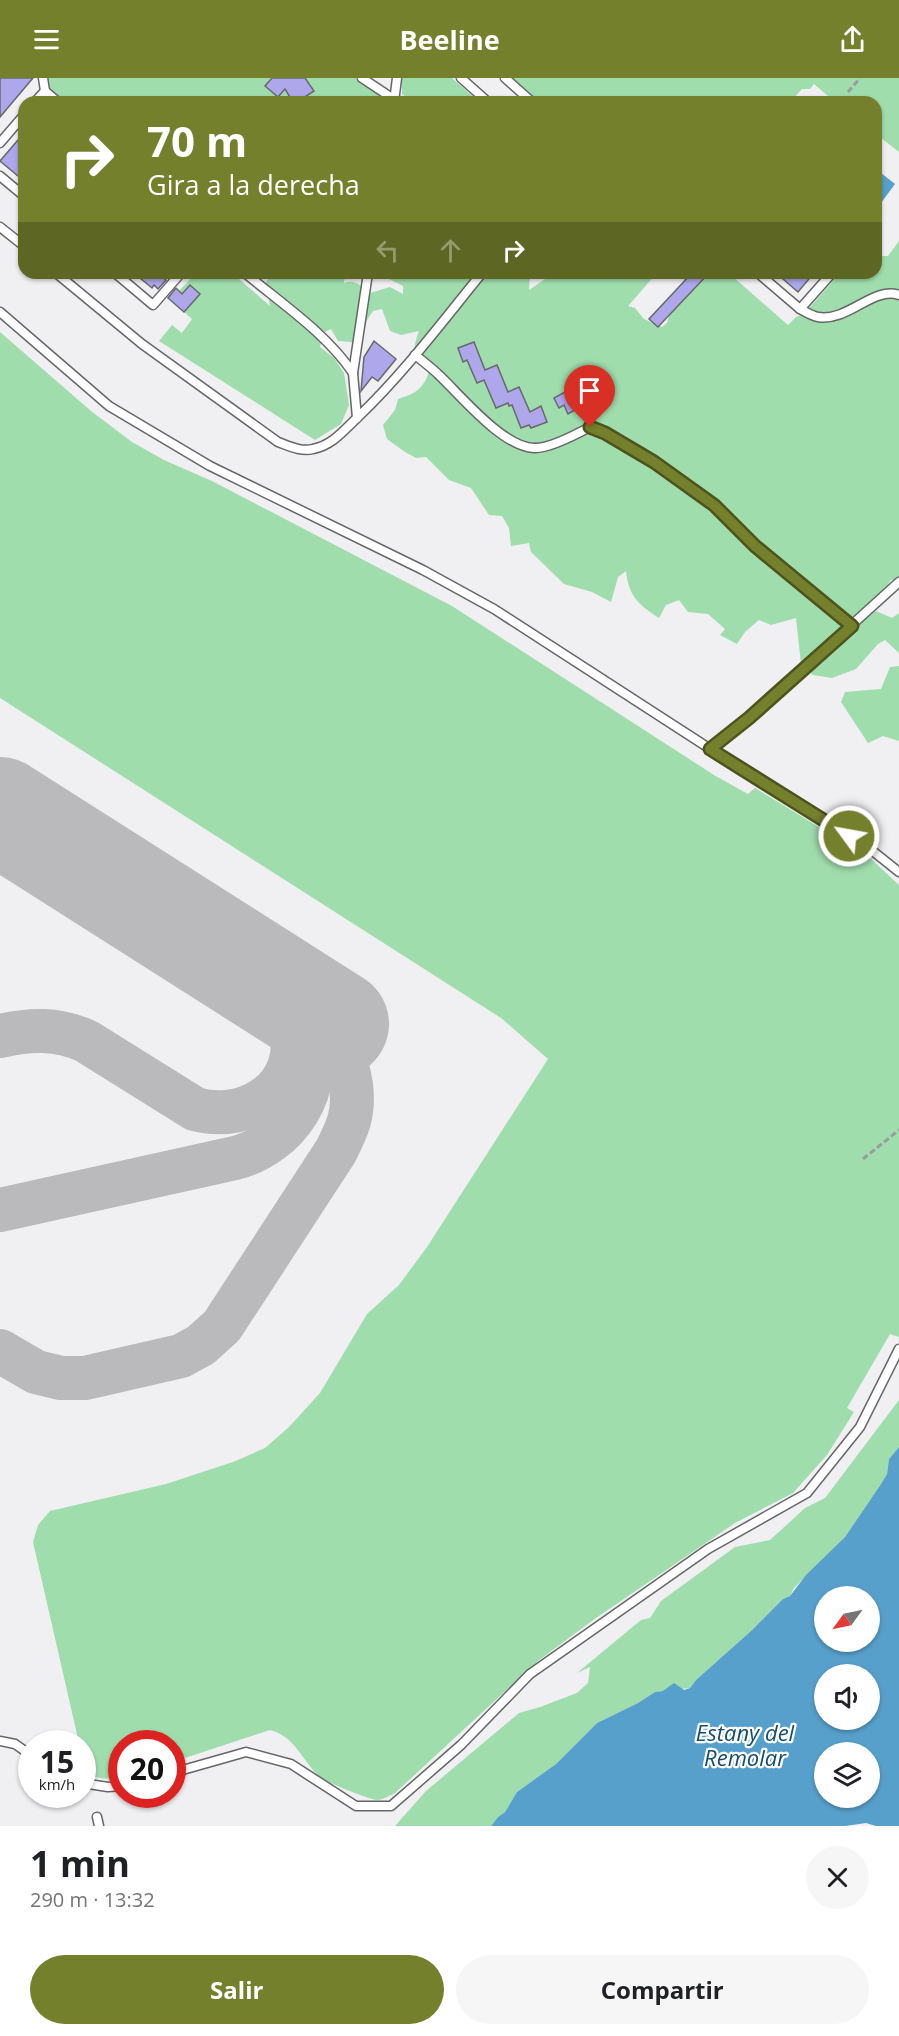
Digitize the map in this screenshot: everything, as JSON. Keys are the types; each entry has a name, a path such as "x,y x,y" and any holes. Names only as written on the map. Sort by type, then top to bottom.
{"lane":[{"path":"43,78 45,91 51,96"},
{"path":"362,78 388,96"},
{"path":"395,96 397,78"},
{"path":"461,78 481,96"},
{"path":"505,78 525,96"},
{"path":"40,96 45,91"},
{"path":"0,143 18,122"},
{"path":"0,176 18,191"},
{"path":"0,227 18,241"},
{"path":"63,279 142,344 278,442 297,449 311,450 324,446 338,437 373,403 477,279"},
{"path":"122,279 153,305 176,279"},
{"path":"252,279 320,335 342,356 353,373"},
{"path":"357,418 353,373 367,279"},
{"path":"765,279 800,309 816,317 833,317 880,294 899,295"},
{"path":"800,309 827,279"},
{"path":"0,312 109,406 210,466 423,570 494,609 710,749 869,848 899,872"},
{"path":"415,355 439,374 486,422 518,444 535,448 566,439 590,427 605,433 654,462 714,505 755,546 852,626"},
{"path":"710,749 749,718 899,582"},
{"path":"186,1769 246,1752 291,1764 356,1806 391,1806 461,1745 530,1674 708,1549 807,1494 860,1427 899,1349"},
{"path":"0,1741 18,1746"}],"path":[{"path":"848,92 860,78"},
{"path":"863,1158 899,1130"}],"green space":[{"path":"39,78 356,78 379,96 59,96"},
{"path":"402,78 452,78 472,96 405,96 402,94"},
{"path":"512,78 899,78 899,152 882,139 882,96 828,96 814,84 810,89 802,89 796,96 533,96"},
{"path":"899,241 899,582 891,580 868,610 855,616 847,616 843,622 842,631 854,628 876,611 892,618 899,613 899,653 885,640 878,644 856,669 832,678 813,675 801,664 796,618 771,625 759,620 745,632 737,644 720,635 725,629 708,614 688,612 679,600 666,605 659,618 645,608 632,594 626,571 618,577 611,602 592,592 564,584 531,552 529,543 511,546 509,528 502,516 489,515 471,488 449,480 426,457 416,458 387,439 383,425 395,410 398,399 418,390 429,372 415,353 419,331 401,335 390,331 382,309 373,311 367,320 361,343 338,341 331,329 323,333 320,347 334,358 344,373 349,405 341,424 315,440 159,341 172,325 182,333 192,319 184,312 200,294 182,294 179,291 190,279 239,279 270,306 266,282 268,279 344,279 344,283 358,284 367,294 390,287 403,294 403,286 389,279 530,279 529,290 545,279 652,279 628,306 635,308 644,319 662,327 667,323 673,302 682,291 684,279 735,279 788,325 796,317 804,314 835,279 882,279 882,256 888,256"},
{"path":"0,332 91,411 132,442 452,606 714,775 748,794 755,788 870,858 899,885 899,1337 890,1334 847,1408 854,1412 827,1455 793,1493 735,1523 539,1660 395,1793 382,1799 377,1800 357,1794 320,1777 286,1738 270,1730 186,1758 186,1730 108,1730 108,1779 96,1777 96,1730 76,1730 33,1542 38,1525 50,1511 166,1484 233,1462 265,1448 289,1427 320,1393 367,1314 399,1285 427,1247 548,1059 501,1018 0,698"},
{"path":"899,666 899,741 883,736 868,743 841,702 845,692 881,689 890,667"},
{"path":"899,1400 899,1447 889,1459 887,1474 881,1484 845,1537 794,1588 790,1596 783,1599 690,1688 655,1692 597,1723 556,1764 517,1792 505,1812 491,1826 395,1826 426,1791 519,1713 577,1693 588,1683 590,1667 577,1673 641,1620 650,1618 661,1601 735,1547 770,1540 805,1508 825,1498"}],"water":[{"path":"882,174 895,184 882,202"},
{"name":"Estany del Remolar","path":"899,1447 899,1826 876,1826 866,1823 845,1826 491,1826 505,1812 517,1792 556,1764 597,1723 655,1692 663,1691 674,1683 684,1690 690,1688 783,1599 790,1596 806,1575 845,1537 887,1474 889,1459"}],"building":[{"path":"0,78 33,78 0,117"},
{"path":"272,78 305,78 314,91 306,96 289,96 285,89 277,96 265,86"},
{"path":"18,140 18,176 0,161"},
{"path":"141,279 166,280 158,289 154,285 152,288"},
{"path":"686,279 703,279 658,327 649,319"},
{"path":"783,279 809,279 798,292"},
{"path":"190,285 200,294 184,312 168,298 176,288 182,294"},
{"path":"374,341 396,359 378,381 372,377 361,391 364,357"},
{"path":"474,342 485,370 497,365 508,392 519,387 530,412 541,406 547,422 531,428 529,425 521,428 512,405 509,406 508,403 496,408 484,380 477,383 467,360 463,362 458,348"},
{"path":"594,368 603,386 575,400 580,407 568,414 564,405 559,408 554,398 576,386 573,379"}],"taxiway":[{"path":"0,1036 43,1031 75,1037 86,1041 195,1109 215,1112 235,1111 253,1105 268,1096 281,1083 289,1067 293,1048 290,1021 268,981"},
{"path":"0,1351 36,1372 61,1378 85,1378 181,1356 201,1345 222,1326 336,1151 349,1121 351,1083 344,1057 324,1024 300,1002"},
{"path":"0,1210 235,1158 271,1141 298,1111 306,1094 311,1074 311,1054 306,1034 290,1005"}],"runway":[{"path":"0,811 335,1024"}],"route":[{"path":"590,427 605,433 654,462 714,505 755,546 852,626 749,718 710,749 849,836"}]}
